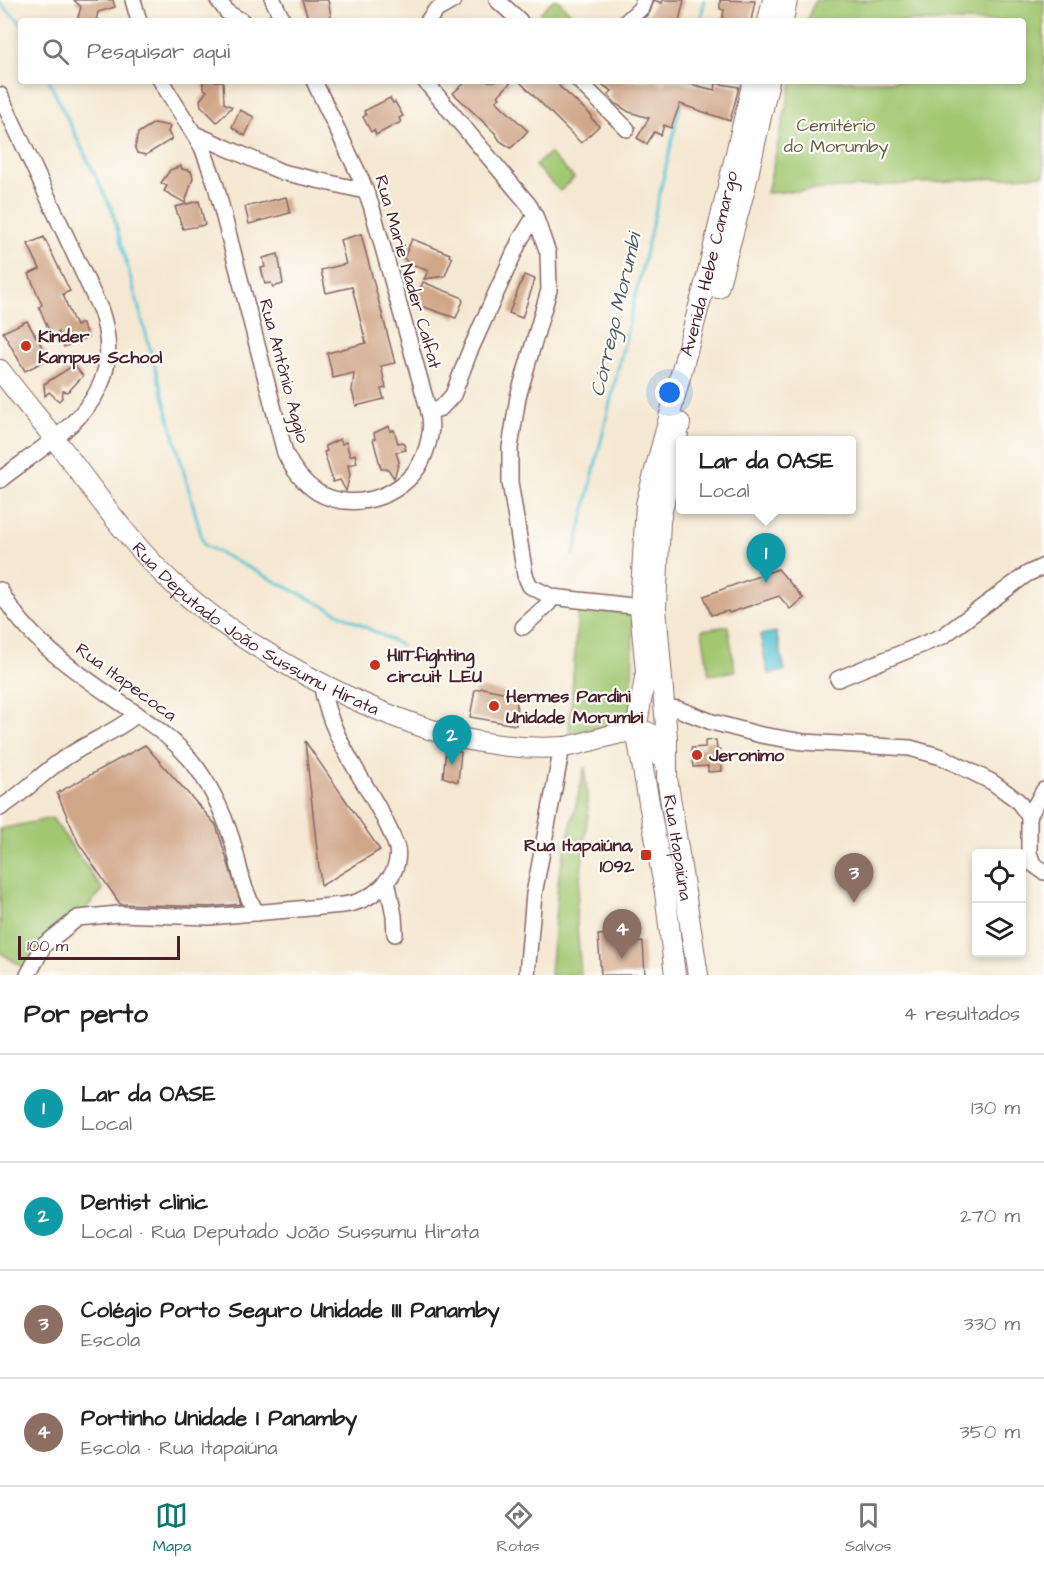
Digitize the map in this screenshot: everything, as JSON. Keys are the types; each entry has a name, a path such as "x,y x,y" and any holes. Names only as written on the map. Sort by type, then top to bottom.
{"main road":[{"path":"769,18 773,0"},
{"path":"784,18 787,0"},
{"name":"Avenida Hebe Camargo","path":"636,730 645,672 648,608 646,504 706,280 752,84"},
{"name":"Avenida Hebe Camargo","path":"678,436 745,188 768,84"},
{"name":"Rua Deputado João Sussumu Hirata","path":"0,370 117,523 177,588 252,644 321,682 428,729 459,738 491,743 562,747 595,742 636,730"},
{"name":"Avenida Hebe Camargo","path":"664,713 648,608 660,521 676,446"},
{"name":"Rua Itapaiúna","path":"664,713 667,778 698,975"},
{"path":"636,730 649,732 656,738 667,778"},
{"name":"Rua Itapaiúna","path":"636,730 665,892 675,975"},
{"name":"Rua Deputado João Sussumu Hirata","path":"595,742 627,745 639,754"},
{"path":"665,892 682,897 688,907"}],"street":[{"path":"133,0 138,18"},
{"path":"218,0 228,13 237,18"},
{"path":"273,0 282,18"},
{"path":"430,18 435,11 454,0"},
{"path":"497,0 517,18"},
{"path":"630,18 641,9 644,0"},
{"name":"Rua Antônio Aggio","path":"163,84 195,134 215,182 285,453 303,481 318,492 344,500 373,498 394,491 414,474 421,464 430,438 429,412"},
{"name":"Rua Marie Nader Calfat","path":"315,84 365,191 429,412"},
{"path":"427,84 535,216 548,253 549,290 518,397 510,448 510,482 525,575 530,586 552,597 648,608"},
{"path":"582,84 627,129"},
{"path":"0,95 101,311 108,331 108,365 98,393 87,408 54,438 0,480"},
{"path":"195,134 282,172 365,191"},
{"path":"429,412 441,408 453,395 469,353 520,240 535,216"},
{"path":"838,679 943,636 1027,573 1044,566"},
{"name":"Rua Itapecoca","path":"0,590 16,614 52,651 165,733 204,778 232,840 246,896 256,912"},
{"path":"524,627 548,604 552,597"},
{"path":"28,975 44,945 78,918 118,914 209,917 350,904 373,894 387,880 396,865 397,848 335,735 325,709 321,682"},
{"path":"664,713 678,709 712,723 792,740 910,748 942,758 1000,786 1017,800 1029,816"},
{"path":"0,808 30,787 67,756 126,723 137,714"},
{"path":"527,975 534,894 562,747"},
{"path":"1044,790 1029,816 1029,853 1033,864 1044,872"},
{"path":"387,880 395,934"}],"green space":[{"path":"553,0 558,0 575,18 545,18 540,13"},
{"name":"Cemitério do Morumby","path":"815,0 1044,0 1044,175 767,193 791,84 1026,84 1026,18 808,18"},
{"path":"549,153 574,178 560,191 535,166"},
{"path":"578,610 633,613 632,710 622,727 569,732"},
{"path":"728,626 735,671 709,675 702,630"},
{"path":"585,767 588,814 576,913 581,975 550,975 559,874"},
{"path":"52,818 103,890 28,971 0,952 0,829"}],"water":[{"path":"776,632 785,671 768,674 760,635"}],"building":[{"path":"74,0 113,0 115,7 98,12 97,18 78,18 81,7"},
{"path":"302,0 328,0 331,18 308,18"},
{"path":"654,0 662,3 663,0 684,0 680,18 644,18 650,12"},
{"path":"720,0 755,1 752,18 723,18 724,10 720,9"},
{"path":"203,84 223,84 224,103 232,107 217,122 201,106 200,100 207,91 203,88"},
{"path":"464,84 509,84 496,101 528,131 511,148 500,141 495,133 453,93"},
{"path":"522,84 559,84 592,116 591,118 599,126 581,143"},
{"path":"601,84 690,84 715,90 716,84 739,87 730,121 680,104 671,128 664,125 661,135 654,132 647,144 637,138 649,118 629,112 616,104 608,95 612,91"},
{"path":"390,98 403,116 399,118 401,122 376,135 374,130 371,132 363,117 366,115 364,111"},
{"path":"240,110 254,117 245,136 232,127"},
{"path":"154,123 170,126 168,132 172,139 146,155 137,153 135,148 138,133"},
{"path":"181,166 182,169 191,171 193,178 185,203 164,191 167,186 161,183 170,170"},
{"path":"286,197 290,213 249,224 245,207"},
{"path":"199,201 205,225 183,229 175,207"},
{"path":"361,234 395,363 381,366 386,388 381,389 384,399 356,406 352,391 354,373 333,378 327,353 366,343 352,287 326,293 321,270 346,264 340,240"},
{"path":"44,237 70,291 63,294 68,308 76,326 82,323 88,337 64,347 58,332 51,335 29,274 40,269 28,244"},
{"path":"412,239 450,254 452,258 445,276 424,279 428,271 407,262 404,258"},
{"path":"278,254 283,284 273,287 271,283 265,284 261,268 265,267 263,258"},
{"path":"524,275 535,279 522,318 509,313"},
{"path":"423,282 461,297 463,301 456,318 418,305 415,301"},
{"path":"27,321 49,359 25,371 3,332"},
{"path":"74,365 83,376 68,392 63,391 59,401 49,392 45,396 44,384"},
{"path":"389,426 390,431 394,430 398,443 403,442 406,450 396,452 399,462 394,478 388,469 381,469 373,439 375,439 374,433"},
{"path":"340,439 342,444 346,442 350,456 355,454 357,463 348,465 350,475 346,491 340,480 333,482 324,452 327,451 325,446"},
{"path":"778,569 803,598 790,609 779,596 729,613 728,611 711,615 704,596"},
{"name":"Hermes Pardini Unidade Morumbi","path":"483,688 517,695 516,725 470,717 475,690"},
{"path":"716,740 717,750 720,750 722,771 708,772 708,766 693,767 691,748 705,747 705,741"},
{"path":"305,741 380,850 321,886"},
{"path":"145,745 216,825 241,904 209,907 120,904 79,844 57,793"},
{"path":"446,748 461,752 458,782 443,777"},
{"path":"632,933 632,943 643,942 645,975 601,975 598,935"}],"waterway":[{"name":"Córrego Morumbi","path":"701,18 704,0"},
{"path":"0,3 18,20"},
{"path":"50,84 112,210 204,545 401,645"},
{"name":"Córrego Morumbi","path":"574,555 681,103"}],"place":[{"name":"Kinder Kampus School","path":"26,346"},
{"name":"Lar da OASE","path":"766,583"},
{"name":"HIITfighting circuit LEU","path":"375,665"},
{"name":"Hermes Pardini Unidade Morumbi","path":"494,706"},
{"name":"Jeronimo","path":"697,755"},
{"name":"Dentist clinic","path":"452,765"},
{"name":"Rua Itapaiúna, 1092","path":"646,855"},
{"name":"Colégio Porto Seguro Unidade III Panamby","path":"854,903"},
{"name":"Portinho Unidade I Panamby","path":"622,959"}]}
